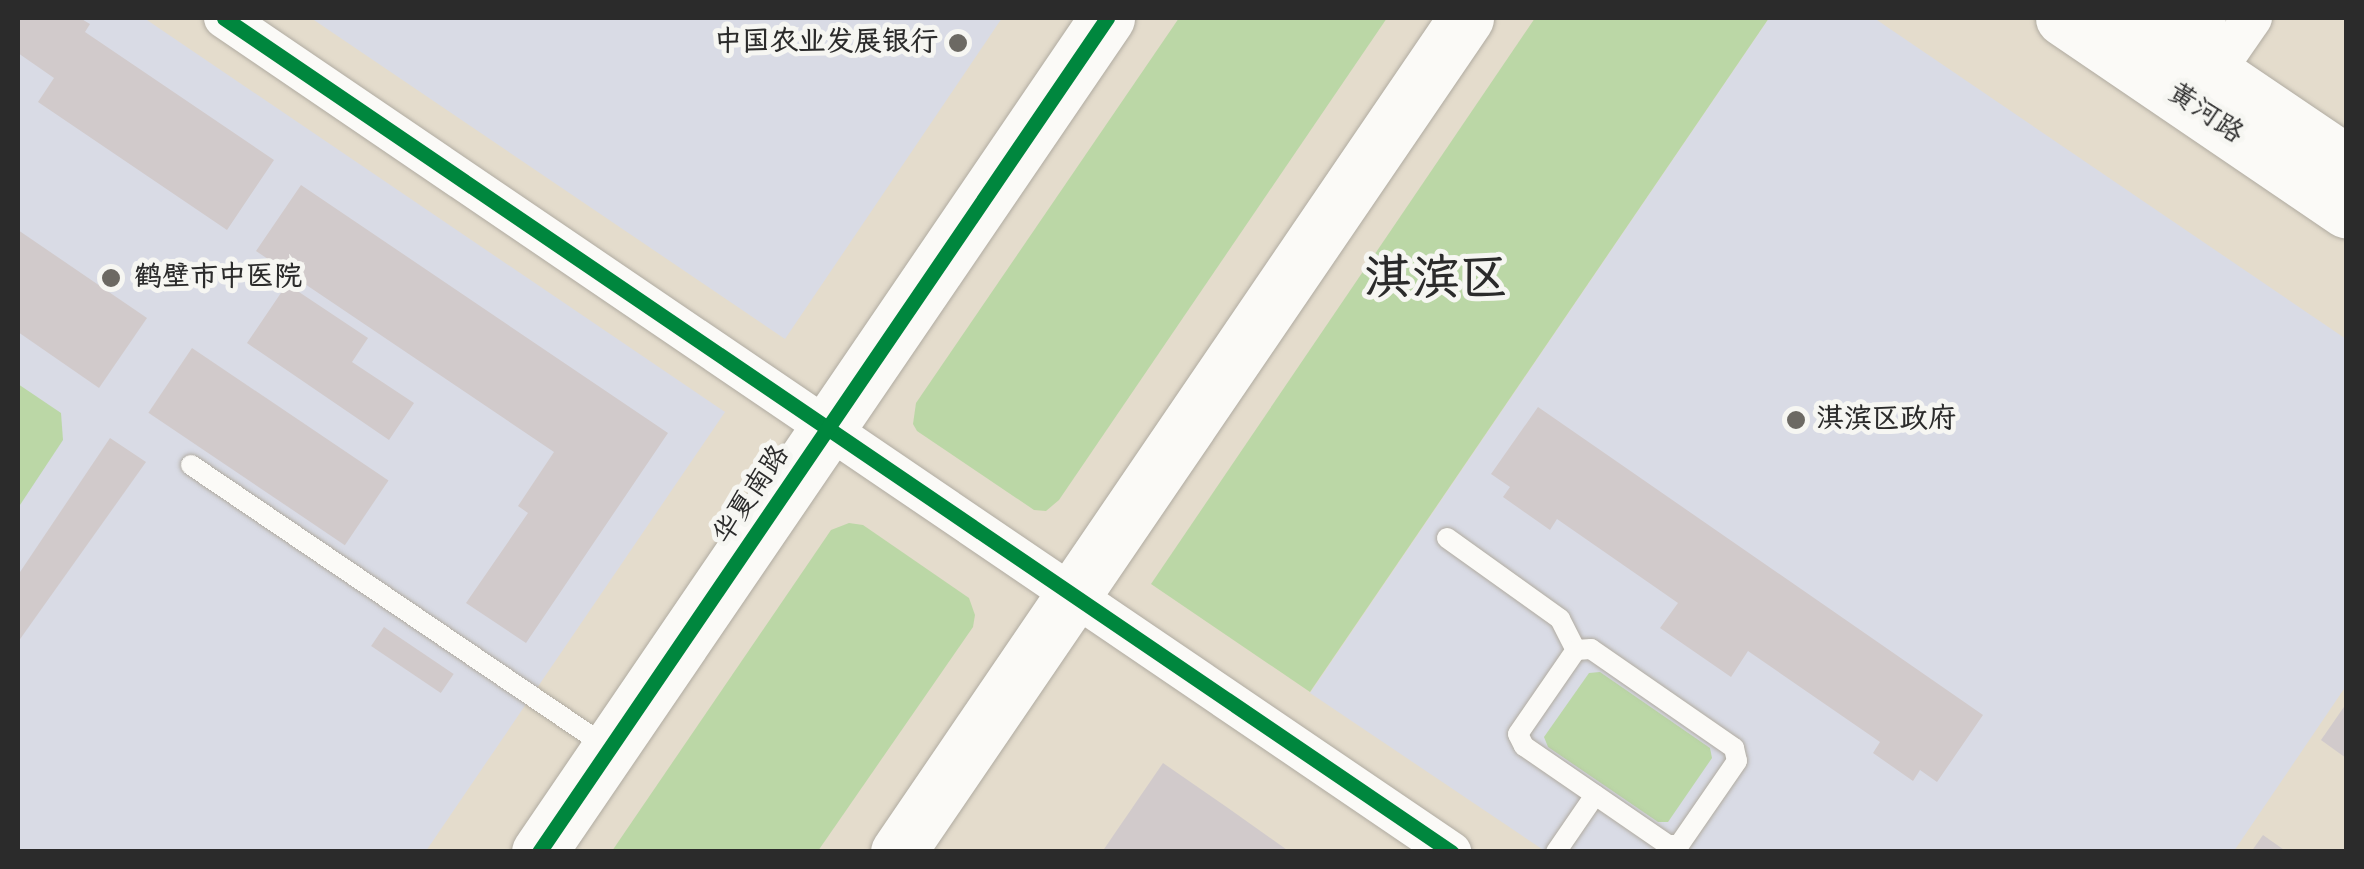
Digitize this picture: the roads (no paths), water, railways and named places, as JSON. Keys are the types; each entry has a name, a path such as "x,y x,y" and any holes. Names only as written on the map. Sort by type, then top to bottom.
{"street":[{"path":"224,18 1451,852"},
{"name":"华夏南路","path":"539,852 1106,18"},
{"path":"898,852 1466,18"},
{"name":"黄河路","path":"2063,18 2346,210"},
{"name":"黄河路","path":"2133,18 2201,47 2346,162"},
{"path":"2201,47 2252,18"}],"lane":[{"path":"191,466 609,748"},
{"path":"1447,538 1560,618 1576,650"},
{"path":"1576,650 1591,650 1734,748 1737,761 1679,845 1668,845 1524,746 1518,734 1576,650"},
{"path":"1556,852 1595,795"}],"place":[{"name":"中国农业发展银行","path":"958,43"},
{"name":"鹤壁市中医院","path":"111,278"},
{"name":"淇滨区政府","path":"1796,420"}],"district":[{"name":"淇滨区","path":"1436,281"}]}
